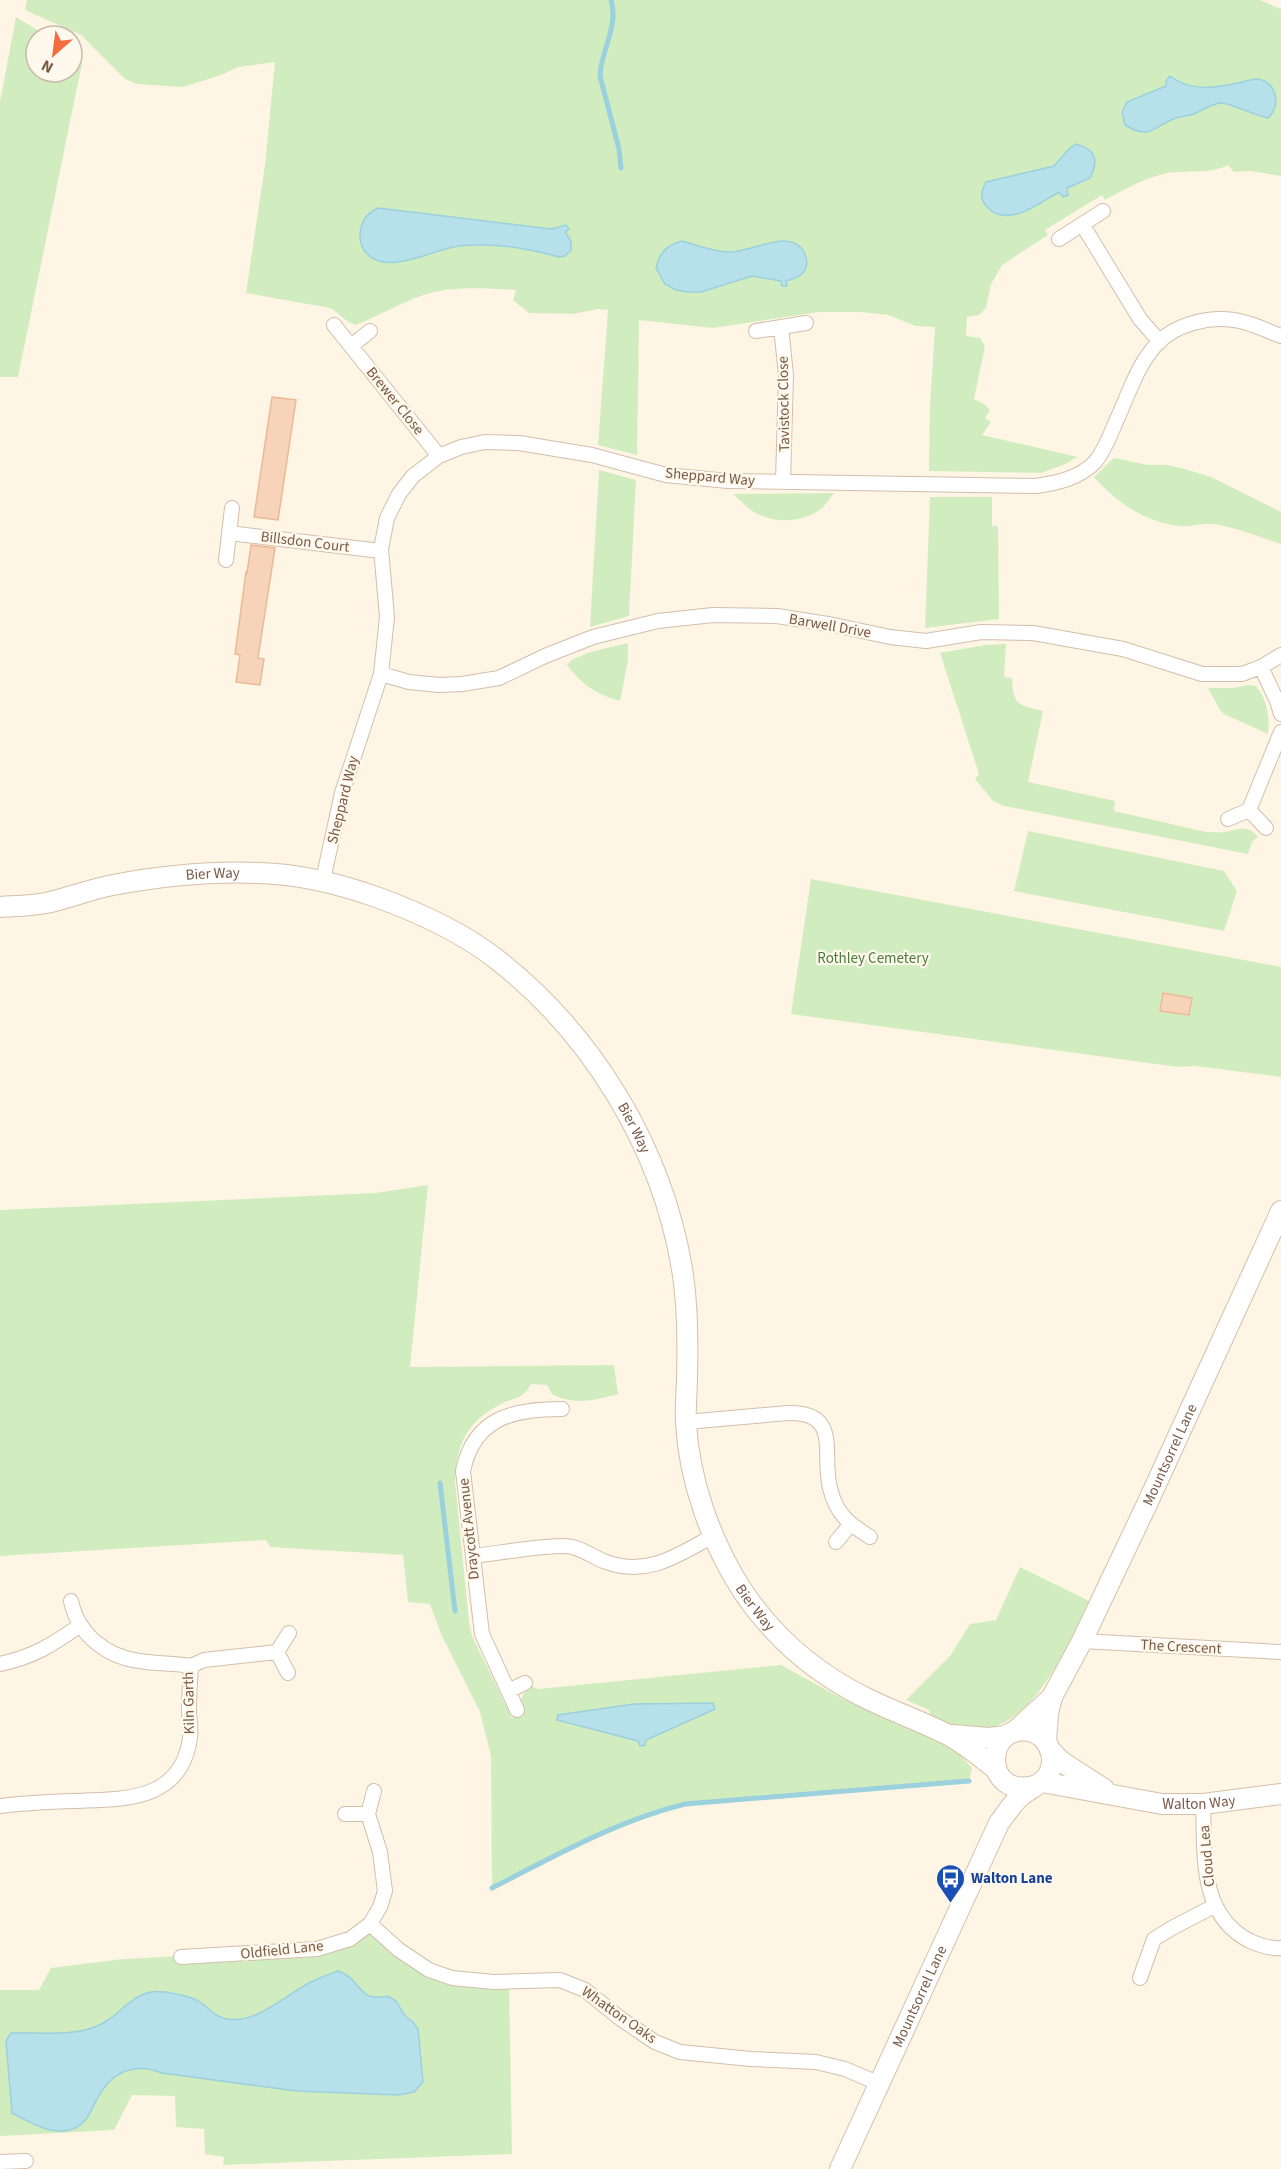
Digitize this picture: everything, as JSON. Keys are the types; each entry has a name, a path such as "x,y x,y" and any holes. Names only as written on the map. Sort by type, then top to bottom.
{"street":[{"path":"1059,239 1103,211"},
{"path":"1082,224 1140,319 1160,342"},
{"name":"Sheppard Way","path":"323,880 342,793 381,674 387,617 381,551 387,518 399,494 413,476 439,456 461,447 485,442 519,443 592,455 666,475 728,481 1036,486 1071,478 1094,463 1102,452 1142,364 1152,349 1183,327 1205,320 1226,319 1246,322 1281,336"},
{"path":"756,331 806,323"},
{"name":"Brewer Close","path":"333,325 439,456"},
{"name":"Tavistock Close","path":"781,327 786,387 783,481"},
{"path":"351,346 370,331"},
{"path":"226,560 232,508"},
{"name":"Billsdon Court","path":"229,533 381,551"},
{"name":"Barwell Drive","path":"381,674 409,682 439,685 499,678 593,637 658,621 713,615 777,616 890,637 927,640 942,640 981,632 1033,633 1122,649 1202,674 1242,674 1261,667 1281,655"},
{"path":"1261,667 1281,714"},
{"path":"1228,819 1249,810 1281,732"},
{"path":"1249,810 1266,828"},
{"name":"Bier Way","path":"0,907 45,903 110,886 178,875 261,873 323,880 408,909 452,930 494,957 527,986 568,1028 600,1069 629,1116 653,1165 672,1221 682,1268 688,1315 686,1422 689,1455 713,1536 741,1588 772,1631 825,1676 847,1689 948,1734 998,1773"},
{"name":"Mountsorrel Lane","path":"1048,1746 1048,1713 1052,1697 1082,1641 1281,1211"},
{"name":"Draycott Avenue","path":"517,1710 482,1634 463,1484 465,1459 480,1434 492,1423 506,1415 541,1402 562,1409"},
{"path":"686,1422 788,1413 804,1413 814,1417 825,1433 830,1488 838,1509 850,1525 870,1537"},
{"path":"836,1542 850,1525"},
{"path":"473,1556 565,1546 580,1549 607,1562 630,1567 650,1567 713,1536"},
{"name":"Kiln Garth","path":"0,1806 130,1798 146,1794 169,1781 185,1758 189,1745 191,1666 120,1658 103,1648 79,1626 71,1601"},
{"path":"0,1664 22,1660 39,1653 79,1626"},
{"path":"278,1652 289,1633"},
{"name":"The Crescent","path":"1082,1641 1281,1652"},
{"path":"191,1666 204,1660 278,1652"},
{"path":"278,1652 288,1673"},
{"path":"508,1691 525,1683"},
{"name":"Mountsorrel Lane","path":"1010,1734 1052,1697"},
{"path":"1032,1732 1048,1746 1051,1767 1038,1784 1016,1788 998,1773 995,1751 999,1743 1010,1734 1032,1732"},
{"name":"Bier Way","path":"948,1734 977,1738 1010,1734"},
{"name":"Walton Way","path":"1048,1746 1062,1762 1117,1797"},
{"name":"Mountsorrel Lane","path":"998,1773 1001,1810 999,1823"},
{"name":"Mountsorrel Lane","path":"840,2169 999,1823 1021,1796 1038,1784"},
{"name":"Walton Way","path":"1038,1784 1162,1804 1203,1804 1281,1794"},
{"path":"370,1924 380,1907 385,1891 380,1852 368,1814 374,1791"},
{"name":"Cloud Lea","path":"1203,1804 1206,1877 1214,1906 1228,1926 1237,1934 1264,1947 1281,1948"},
{"path":"345,1814 368,1814"},
{"name":"Cloud Lea","path":"1140,1978 1154,1939 1214,1906"},
{"name":"Oldfield Lane","path":"181,1957 317,1949 350,1939 370,1924"},
{"name":"Whatton Oaks","path":"370,1924 399,1950 429,1970 452,1978 494,1982 560,1980 585,1990 621,2019 655,2042 680,2052 816,2062 845,2068 880,2084"},
{"path":"1,2164 26,2161"}],"green space":[{"path":"27,0 1260,0 1281,9 1281,176 1250,171 1234,172 1228,165 1215,170 1159,175 1135,184 1105,200 1102,195 1045,230 1048,235 1002,265 991,284 986,308 979,315 967,317 966,336 980,338 985,346 974,399 990,410 985,418 991,422 982,435 1078,457 1063,465 1041,473 929,471 935,327 916,326 888,315 861,312 819,312 713,328 639,320 637,455 598,445 608,310 598,309 573,314 529,313 513,300 516,290 465,288 427,294 356,325 348,322 330,308 246,293 265,165 275,62 239,67 183,87 137,84 125,79 84,38 84,24 56,24 25,10"},
{"path":"16,17 27,24 24,24 24,84 78,84 18,377 0,377 0,102"},
{"path":"1114,458 1148,465 1168,465 1211,477 1281,512 1281,544 1221,525 1181,526 1144,516 1122,503 1094,477"},
{"path":"599,470 636,480 629,616 590,627"},
{"path":"834,493 822,508 814,513 806,517 786,520 759,515 733,494"},
{"path":"930,497 992,497 992,526 998,526 999,619 925,628"},
{"path":"628,643 628,660 620,701 590,688 567,665 586,654"},
{"path":"1006,644 1004,677 1012,678 1016,699 1022,705 1043,711 1028,782 1115,801 1114,811 1206,832 1247,829 1258,837 1252,842 1248,854 1004,806 993,801 975,779 979,774 940,653 985,645"},
{"path":"1256,686 1263,697 1269,721 1268,734 1224,714 1208,688 1233,688"},
{"path":"1028,831 1224,871 1237,891 1224,931 1014,891"},
{"name":"Rothley Cemetery","path":"811,879 1281,967 1281,1077 1195,1066 1178,1067 791,1014"},
{"path":"428,1185 410,1367 614,1365 618,1394 593,1400 568,1400 552,1394 547,1385 531,1384 522,1396 501,1404 479,1418 461,1445 455,1481 469,1622 472,1636 512,1718 523,1713 522,1698 531,1686 538,1689 781,1665 843,1699 921,1731 953,1748 972,1768 969,1781 685,1804 659,1811 610,1830 492,1888 491,1756 480,1712 441,1634 430,1604 408,1602 403,1555 270,1547 266,1540 0,1556 0,1210 375,1193"},
{"path":"1020,1567 1089,1601 1059,1661 1032,1700 1015,1716 996,1726 970,1730 931,1716 929,1710 906,1700 950,1656 970,1624 996,1620"},
{"path":"370,1924 429,1970 509,1981 512,2154 223,2165 224,2157 205,2154 204,2129 176,2127 175,2096 132,2095 114,2130 0,2136 0,1990 39,1990 51,1968 123,1959 317,1949"}],"water":[{"path":"1170,76 1194,87 1220,86 1255,79 1264,81 1273,89 1275,108 1268,118 1220,103 1194,114 1168,121 1152,131 1141,132 1125,125 1122,112 1127,102 1166,86 1166,81"},
{"path":"1076,144 1092,152 1095,161 1090,178 1067,188 1068,195 1063,197 1059,192 1014,215 995,213 984,204 982,195 986,182 1054,166"},
{"path":"378,208 551,229 566,225 569,229 565,232 571,241 571,250 565,256 559,257 508,247 466,245 407,260 382,262 372,258 364,250 360,236 365,218"},
{"path":"682,241 710,249 737,252 769,243 789,241 798,245 804,252 807,266 797,277 786,281 787,286 782,286 781,281 752,276 701,292 676,290 665,284 656,268 664,250"},
{"path":"713,1703 715,1709 646,1740 645,1745 640,1746 638,1741 557,1720 558,1715 634,1704"},
{"path":"338,1971 352,1979 370,1996 388,1996 396,2001 405,2016 418,2029 423,2082 414,2092 399,2095 296,2091 162,2073 142,2068 124,2071 109,2082 87,2118 70,2130 47,2129 12,2113 6,2041 11,2033 59,2033 95,2027 111,2018 132,2000 151,1992 190,1998 227,2019 250,2017 272,2007 313,1981"}],"building":[{"path":"272,397 296,400 278,520 254,517"},
{"path":"251,545 275,548 258,658 264,659 260,685 236,682 240,655 235,654"},
{"path":"1163,993 1192,998 1189,1015 1160,1011"}],"waterway":[{"path":"611,0 613,19 600,76 619,149 621,168"},
{"path":"440,1483 455,1611"},
{"path":"492,1888 610,1830 659,1811 685,1804 969,1781"}],"place":[{"name":"Walton Lane","path":"950,1904"}]}
